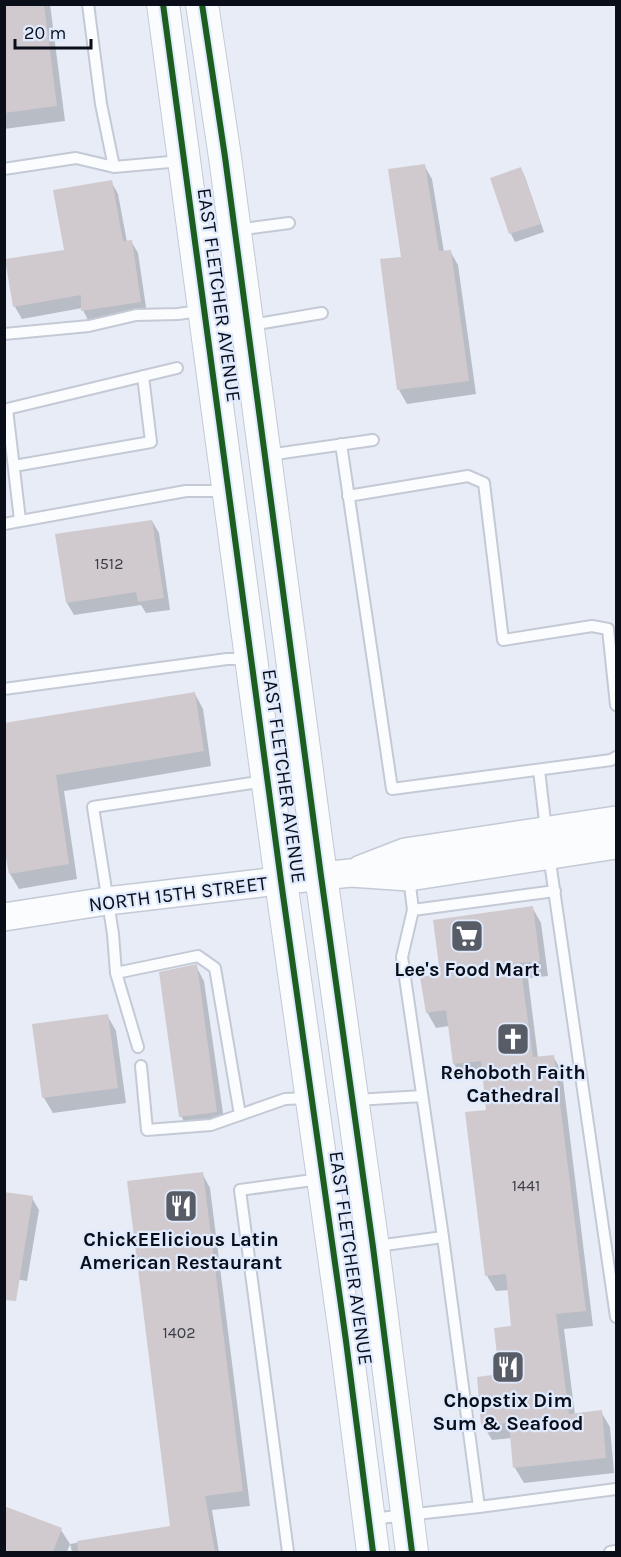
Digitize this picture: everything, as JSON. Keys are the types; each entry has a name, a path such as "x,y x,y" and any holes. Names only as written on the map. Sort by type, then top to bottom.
{"main road":[{"name":"EAST FLETCHER AVENUE","path":"163,4 373,1552"},
{"name":"EAST FLETCHER AVENUE","path":"202,4 265,456 336,874 353,1100 412,1552"},
{"path":"185,161 225,157"},
{"path":"208,335 248,329"}],"street":[{"name":"NORTH 15TH STREET","path":"4,917 336,874 409,877 548,843 616,820"},
{"name":"NORTH 15TH STREET","path":"336,874 405,852 548,843 616,845"}],"lane":[{"path":"88,4 101,104 114,167"},
{"path":"4,169 76,158 114,167 185,161"},
{"path":"195,236 289,223"},
{"path":"4,334 89,326 136,315 178,314 208,335 322,313"},
{"path":"20,520 7,409 177,368"},
{"path":"14,466 151,442 143,376"},
{"path":"265,456 374,440"},
{"path":"341,444 392,789 611,760 616,757"},
{"path":"348,496 468,476 484,483 503,640 592,626 608,629 616,705"},
{"path":"4,524 186,491 230,491"},
{"path":"4,689 227,659 252,659"},
{"path":"539,770 616,1317"},
{"path":"138,1047 116,973 113,934 93,807 268,781"},
{"path":"409,877 413,910 402,957 479,1507"},
{"path":"413,910 555,891"},
{"path":"116,973 198,956 215,968 240,1115"},
{"path":"141,1066 147,1130 211,1125 285,1099 312,1097"},
{"path":"353,1100 422,1096"},
{"path":"288,1552 240,1190 324,1178"},
{"path":"373,1247 442,1237"},
{"path":"368,1520 616,1489"},
{"path":"610,1552 616,1551"}],"building":[{"path":"4,4 44,4 57,106 4,113"},
{"path":"425,164 439,251 451,250 469,381 397,390 380,259 401,257 388,169"},
{"path":"521,167 541,224 509,234 490,178"},
{"path":"112,180 123,241 132,240 141,302 81,311 81,295 13,307 5,259 64,250 53,190"},
{"path":"152,520 164,598 138,602 136,592 66,603 55,534"},
{"path":"195,692 204,751 56,775 69,864 9,874 4,848 4,723"},
{"path":"533,906 540,961 520,963 533,1057 554,1055 586,1311 556,1314 569,1414 602,1410 606,1458 513,1468 509,1423 481,1425 477,1377 499,1374 494,1328 511,1326 506,1274 485,1276 465,1112 486,1110 481,1061 453,1064 446,1010 426,1013 420,977 440,974 433,920"},
{"path":"197,964 217,1112 179,1117 159,972"},
{"path":"108,1014 118,1088 42,1098 32,1024"},
{"path":"203,1172 243,1491 205,1496 215,1552 78,1552 77,1541 170,1526 127,1181"},
{"path":"4,1192 33,1196 16,1301 4,1300"},
{"path":"4,1506 62,1528 53,1552 4,1552"}],"cycle path":[{"path":"163,4 373,1552"},
{"path":"202,4 225,157 373,1247 412,1552"}],"place":[{"name":"Lee's Food Mart","path":"467,936"},
{"name":"Rehoboth Faith Cathedral","path":"513,1039"},
{"name":"ChickEElicious Latin American Restaurant","path":"181,1206"},
{"name":"Chopstix Dim Sum & Seafood","path":"508,1367"}]}
